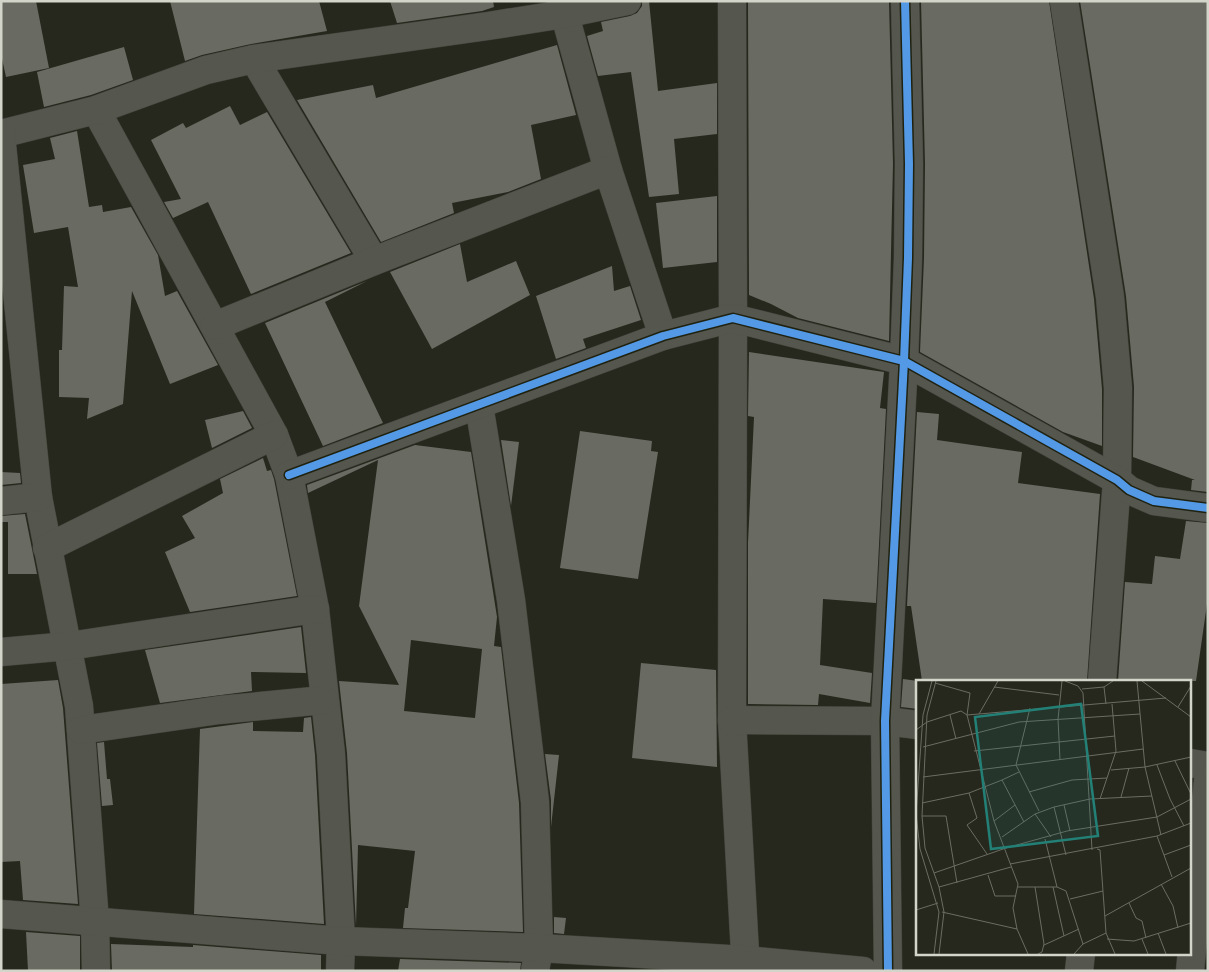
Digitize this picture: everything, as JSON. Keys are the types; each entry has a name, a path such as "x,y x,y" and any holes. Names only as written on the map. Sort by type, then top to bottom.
{"street":[{"path":"96,971 95,922 79,706 69,646 47,548 38,496 1,135 96,110 206,70 254,59 563,8 627,1"},
{"path":"732,1 732,720 746,965"},
{"path":"888,971 885,721 904,362 909,164 905,1"},
{"path":"1064,1 1110,297 1118,388 1118,480 1102,680"},
{"path":"563,8 608,170 663,336"},
{"path":"254,59 374,261"},
{"path":"96,110 274,435 289,475 315,609 331,754 341,941 340,971"},
{"path":"215,326 374,261 608,170"},
{"path":"289,475 663,336 733,318 904,362 1118,480 1129,490 1154,501 1208,508"},
{"path":"479,404 510,600 535,802 537,959"},
{"path":"47,548 274,435"},
{"path":"1,502 38,496"},
{"path":"1,652 69,646 315,609"},
{"path":"80,730 219,710 324,700"},
{"path":"732,720 885,721 916,725"},
{"path":"1192,763 1208,766"},
{"path":"1192,950 1208,781"},
{"path":"1,914 341,941 537,959 746,965 863,971"},
{"path":"1079,971 1080,954"},
{"path":"1190,971 1192,954"}],"building":[{"path":"1,1 36,1 49,68 6,77 1,54"},
{"path":"170,1 319,1 327,31 251,44 202,55 185,61"},
{"path":"390,1 493,1 494,7 482,11 397,23"},
{"path":"642,1 649,1 658,91 717,83 717,134 674,139 679,194 649,197 631,72 598,76 587,36 603,31 601,22 637,13 642,6"},
{"path":"748,1 889,1 893,164 889,341 798,318 749,295"},
{"path":"921,1 1049,1 1094,299 1102,389 1102,446 1063,432 920,352 925,164"},
{"path":"1080,1 1207,1 1208,492 1191,490 1192,480 1195,480 1133,457 1134,387 1126,296"},
{"path":"557,45 576,115 531,125 541,179 508,192 452,203 454,213 381,242 297,100 373,85 376,98"},
{"path":"124,47 133,80 91,95 44,107 37,72"},
{"path":"230,106 240,125 267,112 351,253 251,294 208,202 173,218 164,202 181,199 151,140 183,123 186,128"},
{"path":"77,131 89,207 102,205 103,212 131,207 158,255 165,296 177,291 218,365 170,384 132,291 123,404 87,419 89,398 59,397 59,350 62,350 64,286 78,287 68,227 34,233 23,165 55,159 50,138"},
{"path":"717,196 717,262 663,268 656,203"},
{"path":"460,244 467,282 516,261 530,295 432,349 390,272"},
{"path":"612,266 614,291 630,286 641,320 583,339 586,348 556,359 536,296"},
{"path":"367,281 325,302 383,423 323,446 265,323"},
{"path":"749,352 884,372 880,408 886,409 876,603 823,599 820,665 872,673 870,703 819,694 818,705 748,704 748,543 754,417 748,416"},
{"path":"243,411 252,428 212,448 205,420"},
{"path":"917,412 939,414 937,440 1022,452 1018,483 1100,494 1087,680 922,680 911,606 907,606"},
{"path":"580,431 652,441 651,451 658,452 638,579 560,568"},
{"path":"501,440 519,442 511,506"},
{"path":"415,445 471,452 497,617 494,646 501,647 519,803 523,932 403,928 405,908 408,908 415,851 358,845 356,926 347,753 339,681 399,685 359,606 378,460 308,493 307,485","holes":["411,640 482,649 475,718 404,711"]},
{"path":"263,458 267,471 271,470 274,479 297,596 190,612 165,552 195,538 182,516 223,493 220,479"},
{"path":"1,472 20,473 21,483 1,485"},
{"path":"25,514 37,574 8,574 8,522 1,522 1,516"},
{"path":"1186,521 1208,523 1208,597 1196,681 1118,680 1125,582 1152,584 1155,556 1180,559"},
{"path":"301,627 306,673 251,672 252,691 160,703 145,650"},
{"path":"641,663 716,670 717,767 632,758"},
{"path":"903,679 916,681 916,709 901,707"},
{"path":"58,680 63,708 78,904 23,900 20,861 1,862 1,684"},
{"path":"311,717 315,755 324,924 194,914 200,729 253,722 253,731 303,732 304,718"},
{"path":"104,742 107,779 110,779 113,805 102,806 97,743"},
{"path":"545,754 559,755 551,827 551,800"},
{"path":"554,917 566,918 564,934 554,933"},
{"path":"26,932 80,936 80,971 28,971"},
{"path":"111,944 193,947 193,945 321,955 321,971 112,971"},
{"path":"400,959 521,963 520,971 398,971"}],"cycle path":[{"path":"888,971 885,721 908,258 909,164 905,1"},
{"path":"289,475 663,336 733,318 904,361 1117,480 1129,490 1154,501 1208,508"}]}
